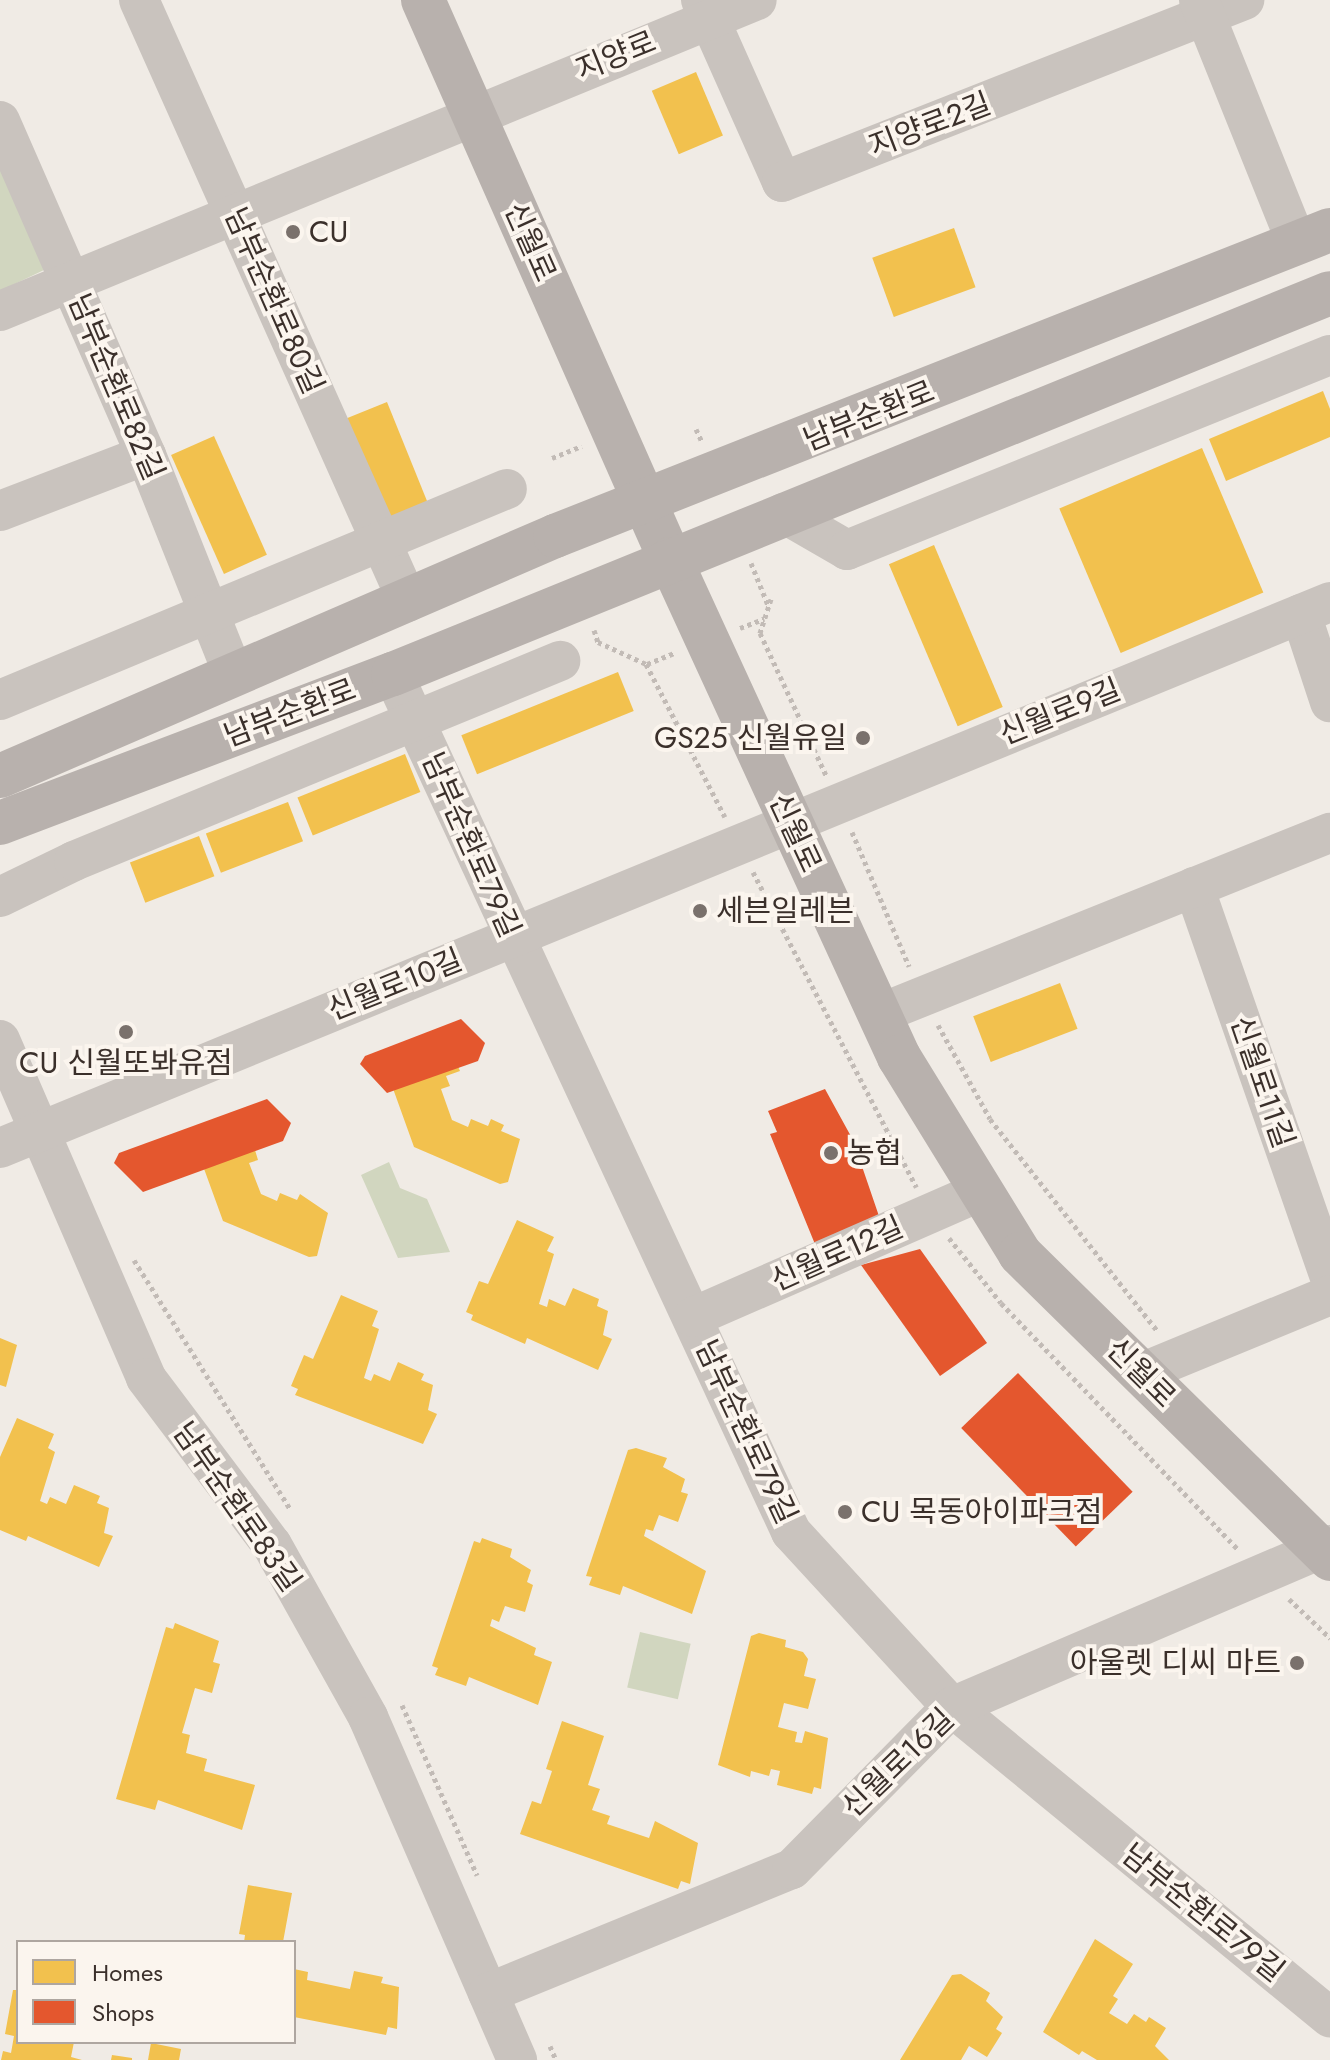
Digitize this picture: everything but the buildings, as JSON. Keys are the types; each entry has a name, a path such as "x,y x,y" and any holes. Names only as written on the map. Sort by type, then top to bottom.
{"main road":[{"name":"신월로","path":"423,0 644,503 899,1057 1020,1254 1160,1365 1327,1551"},
{"name":"남부순환로","path":"0,776 644,503 1314,237"},
{"name":"남부순환로","path":"0,823 393,674 1330,293"},
{"name":"남부순환로","path":"0,745 226,656 408,602"},
{"name":"남부순환로","path":"0,853 152,765"}],"street":[{"name":"남부순환로80길","path":"139,0 408,602"},
{"name":"지양로","path":"0,311 474,113 706,10 757,0"},
{"name":"지양로2길","path":"706,10 782,182 1202,8 1244,0"},
{"path":"1202,8 1314,237"},
{"name":"남부순환로82길","path":"0,121 146,455 226,656"},
{"path":"783,513 847,550 1330,355"},
{"path":"0,511 146,455"},
{"path":"0,700 507,489"},
{"path":"1315,608 1330,702"},
{"name":"신월로9길","path":"790,823 1315,608"},
{"name":"남부순환로","path":"0,897 74,861 560,661"},
{"name":"남부순환로79길","path":"393,674 512,937 693,1317 791,1532 952,1707 1330,2017"},
{"name":"신월로10길","path":"0,1148 790,823"},
{"path":"879,1014 1330,833"},
{"name":"신월로11길","path":"1194,887 1330,1277"},
{"name":"남부순환로83길","path":"0,1040 146,1378 272,1545 368,1717 517,2060"},
{"name":"신월로12길","path":"693,1317 981,1191"},
{"path":"1160,1365 1330,1295"},
{"name":"신월로16길","path":"488,1993 792,1869 952,1707 1327,1551"}],"path":[{"path":"771,599 760,633 839,803 922,996 990,1119 1160,1365"}],"green space":[{"path":"0,167 44,270 0,291"},
{"path":"389,1162 400,1188 427,1199 450,1252 398,1258 361,1175"},
{"path":"640,1632 691,1644 678,1699 627,1688"}],"place":[{"name":"CU","path":"293,232"},
{"name":"GS25 신월유일","path":"863,738"},
{"name":"세븐일레븐","path":"700,911"},
{"name":"CU 신월또봐유점","path":"126,1032"},
{"name":"농협","path":"831,1153"},
{"name":"CU 목동아이파크점","path":"845,1512"},
{"name":"아울렛 디씨 마트","path":"1297,1663"}]}
